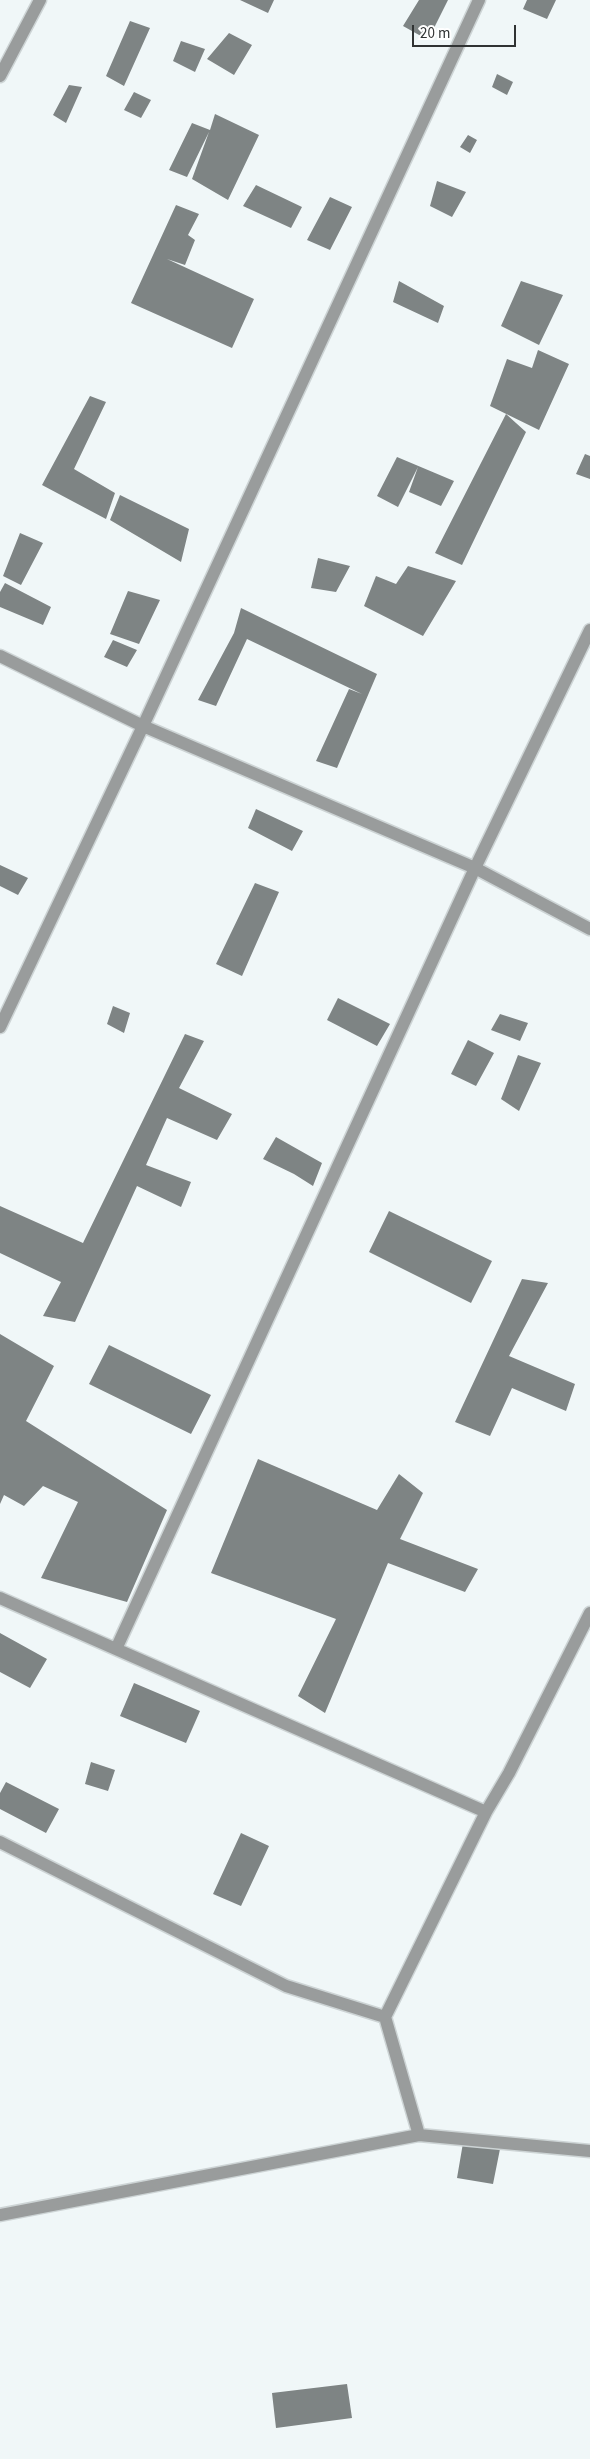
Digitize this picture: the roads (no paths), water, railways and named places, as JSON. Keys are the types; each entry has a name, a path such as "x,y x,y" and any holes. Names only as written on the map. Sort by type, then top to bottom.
{"street":[{"path":"0,76 40,0"},
{"path":"0,1028 143,726 480,0"},
{"path":"116,1649 476,868 590,630"},
{"path":"0,656 143,726 476,868 590,929"},
{"path":"0,1598 486,1812"},
{"path":"418,2135 385,2017 486,1812 509,1772 590,1613"},
{"path":"0,1842 286,1986 385,2017"},
{"path":"0,2215 418,2135 590,2151"}]}
